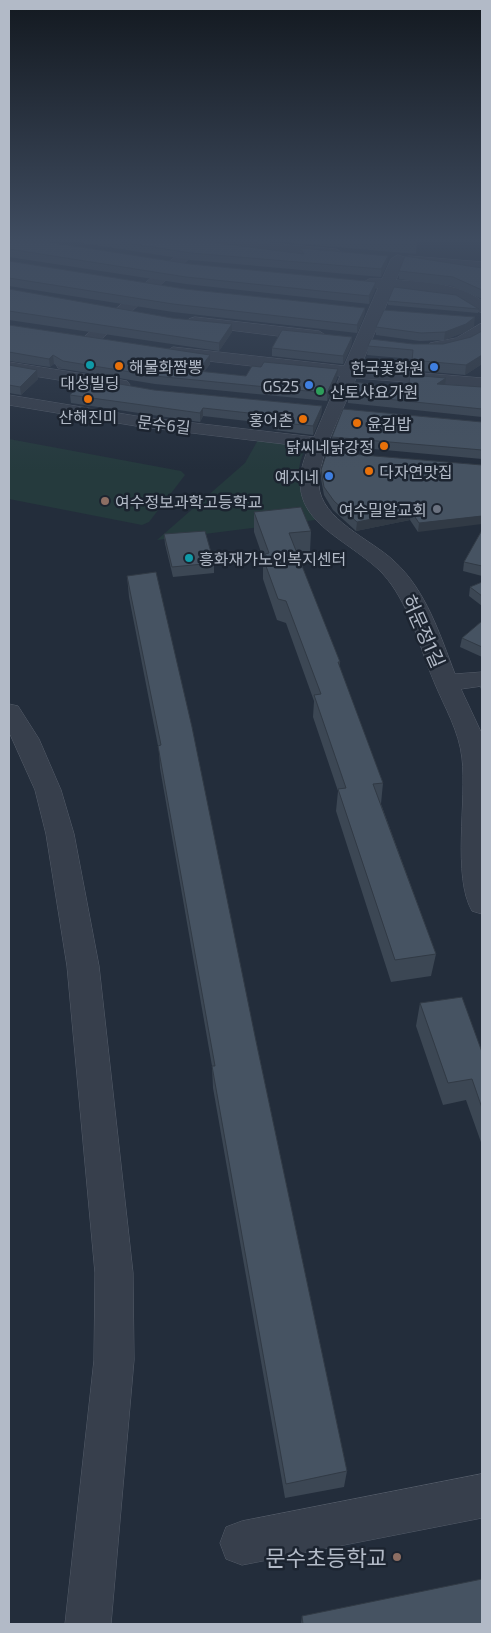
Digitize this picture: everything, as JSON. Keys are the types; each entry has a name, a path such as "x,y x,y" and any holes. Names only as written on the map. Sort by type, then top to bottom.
{"street":[{"path":"32,391 114,318"},
{"name":"허문정1길","path":"372,318 349,372 324,449 308,475 316,505 330,523 374,555 397,576 423,620 447,683 478,751 481,894"},
{"path":"420,346 458,343 470,338 477,318"},
{"path":"182,320 382,342"},
{"path":"69,337 108,343"},
{"path":"458,343 474,353"},
{"path":"157,350 349,372 482,382"},
{"path":"9,367 32,391 136,388"},
{"path":"425,378 482,374"},
{"name":"문수6길","path":"32,391 142,422 324,449"},
{"path":"447,683 482,679"},
{"path":"9,712 26,739 48,790 60,834 83,966 114,1272 114,1360 88,1624"},
{"path":"242,1543 482,1496"}],"green space":[{"path":"9,439 181,471 185,475 149,522 142,525 9,499"},
{"path":"258,440 307,445 302,456 299,475 302,492 315,520 157,540 245,463"}],"building":[{"path":"56,318 174,318 232,324 219,343"},
{"path":"297,318 360,318 357,325"},
{"path":"380,318 473,318 466,324 445,332 421,333 376,327"},
{"path":"9,325 210,355 198,371 246,376 252,366 261,367 264,362 338,369 327,393 155,376 63,361 53,355 49,359 9,352"},
{"path":"282,330 352,337 343,356 272,348"},
{"path":"482,331 482,355 466,365 412,360 413,350 368,346 371,339 413,344 443,344 471,337"},
{"path":"9,365 37,370 20,387 9,385"},
{"path":"410,375 446,378 437,384 482,387 482,409 348,395 354,382 369,384 367,391 408,395"},
{"path":"85,378 154,390 322,406 313,426 274,422 276,416 203,408 200,413 70,395"},
{"path":"343,409 482,422 482,450 332,437"},
{"path":"327,452 482,465 482,516 419,523 411,511 357,522 334,501 324,487 321,470"},
{"path":"301,507 311,531 289,533 340,662 338,662 383,783 373,784 436,954 395,960 338,789 346,788 314,695 321,694 286,601 278,599 263,558 267,557 265,554 269,553 254,512"},
{"path":"482,530 482,566 464,562"},
{"name":"흥화재가노인복지센터","path":"205,531 214,563 172,567 164,534"},
{"path":"156,572 192,727 347,1471 286,1484 212,1066 215,1066 158,746 161,745 127,576"},
{"path":"482,582 482,596 470,587"},
{"path":"482,621 482,647 462,638"},
{"path":"462,997 482,1052 482,1108 472,1079 448,1083 420,1003"},
{"path":"482,1579 482,1624 303,1624 302,1616"}],"place":[{"name":"대성빌딩","path":"90,365"},
{"name":"해물화짬뽕","path":"119,366"},
{"name":"한국꽃화원","path":"434,367"},
{"name":"GS25","path":"309,385"},
{"name":"산토샤요가원","path":"320,391"},
{"name":"산해진미","path":"88,399"},
{"name":"홍어촌","path":"303,419"},
{"name":"윤김밥","path":"357,423"},
{"name":"닭씨네닭강정","path":"384,446"},
{"name":"다자연맛집","path":"369,471"},
{"name":"예지네","path":"329,476"},
{"name":"여수정보과학고등학교","path":"105,501"},
{"name":"여수밀알교회","path":"437,509"},
{"name":"흥화재가노인복지센터","path":"189,558"},
{"name":"문수초등학교","path":"397,1557"}]}
